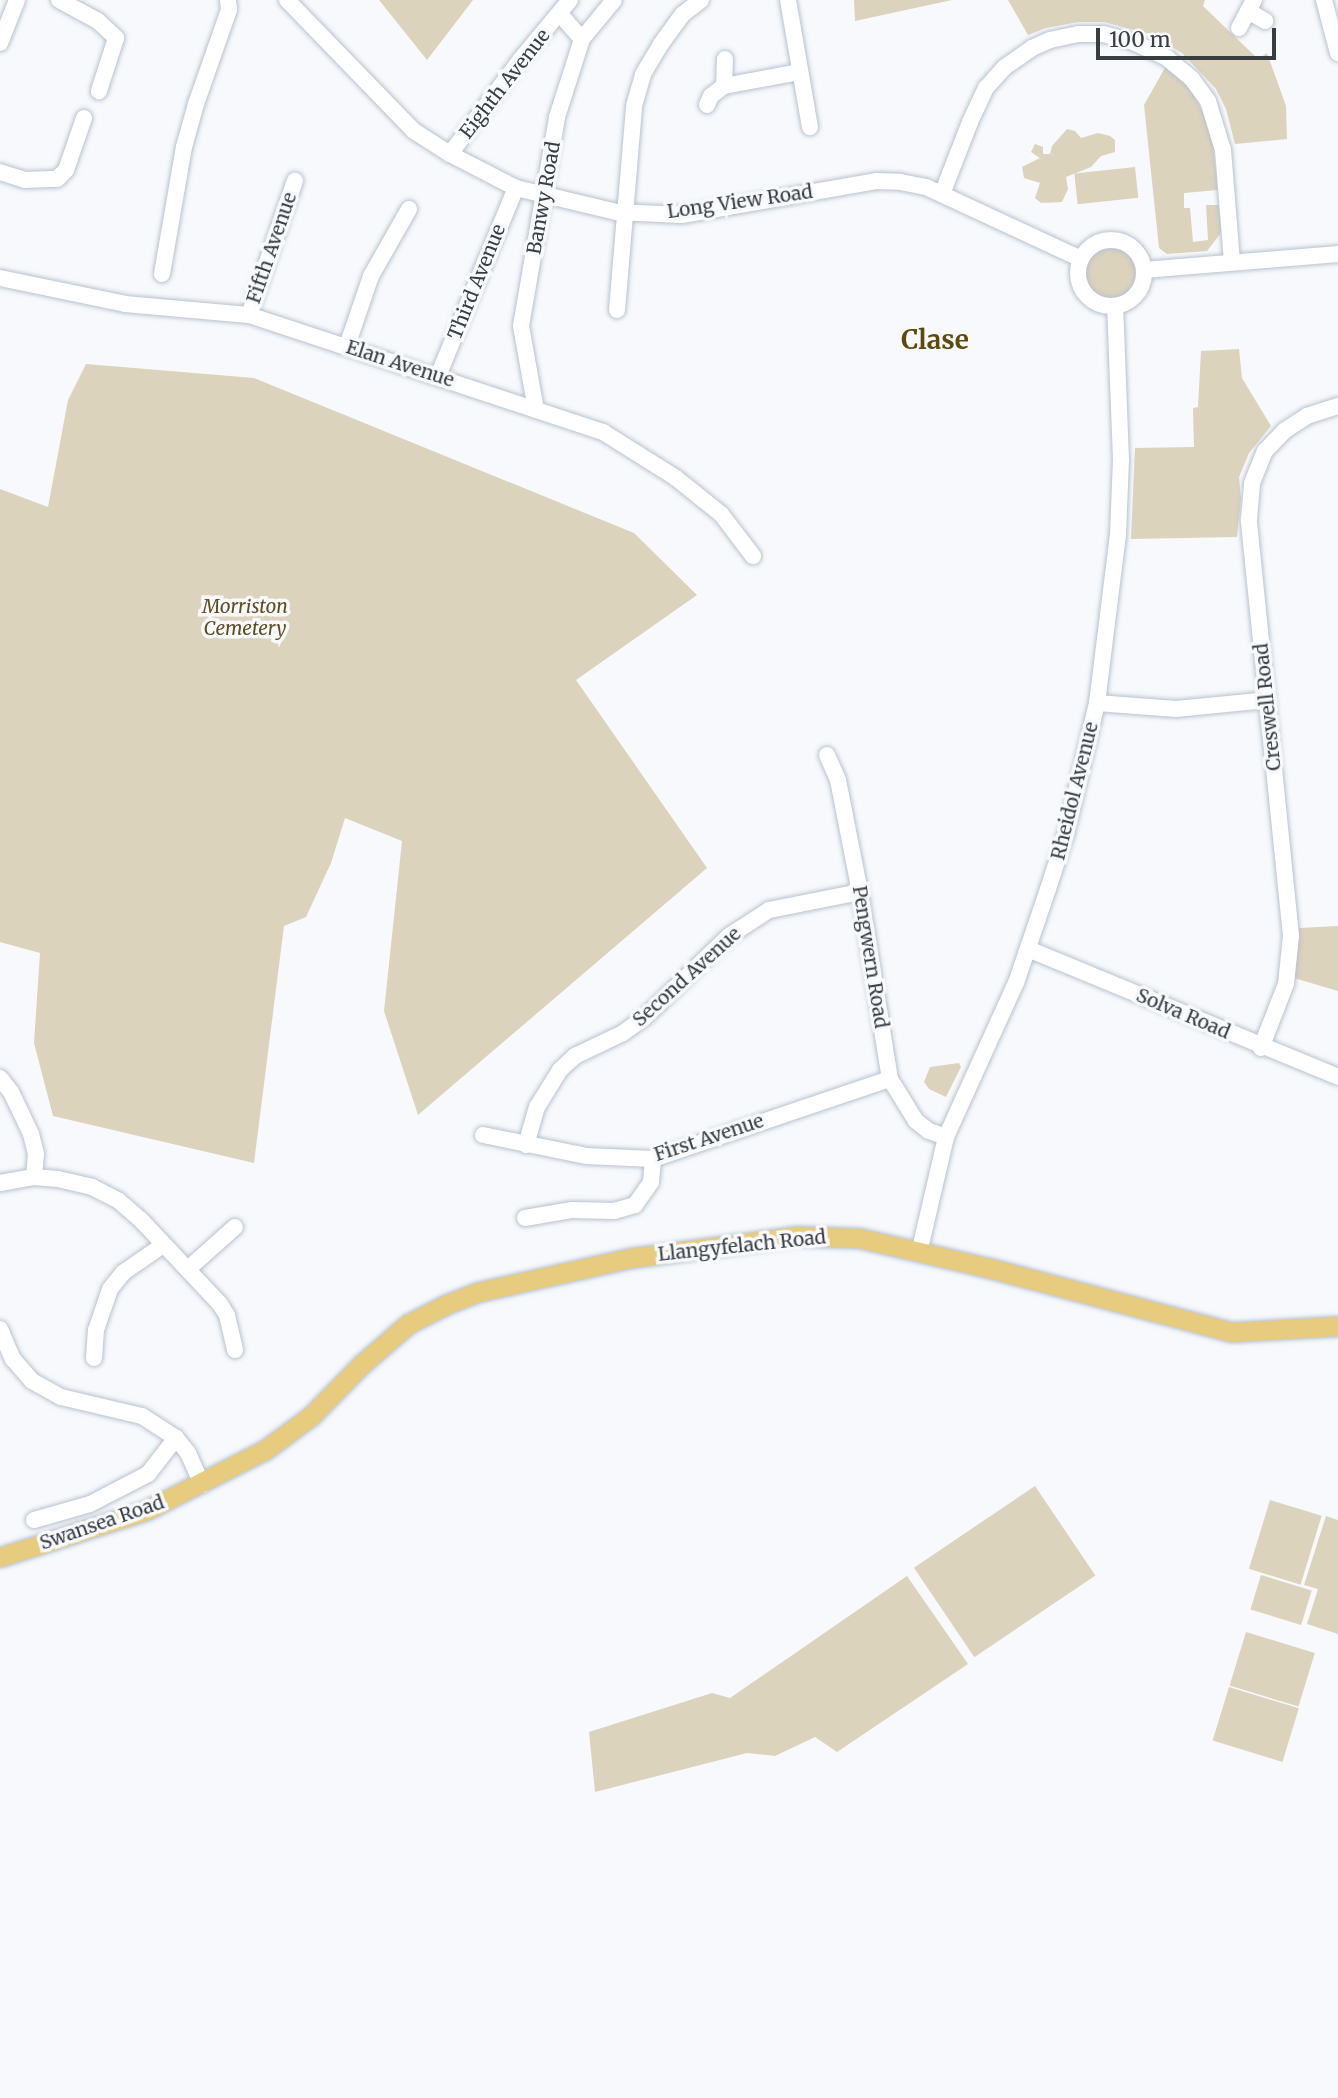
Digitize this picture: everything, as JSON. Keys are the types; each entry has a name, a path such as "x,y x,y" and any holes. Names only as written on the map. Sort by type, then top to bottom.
{"main road":[{"name":"Llangyfelach Road","path":"202,1485 265,1450 311,1416 362,1364 408,1324 478,1292 630,1258 798,1236 859,1238 993,1269 1232,1332 1318,1324 1338,1326"},
{"name":"Swansea Road","path":"0,1557 147,1510 202,1485"}],"street":[{"path":"0,43 18,0"},
{"path":"59,0 99,21 116,37 107,84"},
{"path":"162,274 184,147 195,104 229,10 228,0"},
{"name":"Long View Road","path":"287,0 414,131 450,154 516,188 627,212 682,215 876,181 926,187 1081,259"},
{"name":"Eighth Avenue","path":"450,154 520,60 570,0"},
{"name":"Banwy Road","path":"536,410 521,326 557,117 582,39 614,0"},
{"path":"618,310 634,106 643,74 683,14 701,0"},
{"path":"788,0 810,127"},
{"path":"1324,0 1338,53"},
{"path":"1239,28 1251,5 1265,20"},
{"path":"561,14 582,39"},
{"path":"942,194 981,99 1005,67 1032,48 1050,40 1078,34 1104,34 1131,41 1167,58 1192,79 1208,101 1223,150 1232,262"},
{"path":"724,86 725,59"},
{"path":"707,105 711,96 724,86 799,72"},
{"path":"0,172 24,180 57,179 66,170 83,141 84,118"},
{"name":"Fifth Avenue","path":"249,315 295,181"},
{"name":"Third Avenue","path":"438,376 516,188"},
{"path":"347,346 371,276 409,209"},
{"path":"1112,240 1123,242 1135,250 1144,270 1139,291 1129,301 1115,306 1094,301 1083,291 1079,277 1081,259 1090,248 1112,240"},
{"path":"1144,270 1338,254"},
{"name":"Elan Avenue","path":"0,278 125,304 249,315 603,432 676,478 721,514 753,556"},
{"name":"Rheidol Avenue","path":"919,1253 946,1137 1016,983 1066,834 1097,703 1118,534 1121,460 1115,306"},
{"name":"Creswell Road","path":"1261,1048 1286,984 1291,936 1249,519 1252,483 1265,451 1284,431 1307,416 1338,406"},
{"path":"1097,703 1176,709 1267,700"},
{"name":"Pengwern Road","path":"827,755 838,780 860,892 890,1079 916,1121 929,1131 946,1137"},
{"name":"Second Avenue","path":"526,1145 537,1107 560,1070 575,1056 623,1033 644,1018 729,936 769,910 860,892"},
{"name":"Solva Road","path":"1028,950 1261,1048 1338,1077"},
{"path":"0,1078 11,1092 31,1133 36,1154 34,1177"},
{"name":"First Avenue","path":"483,1135 586,1156 653,1159 890,1079"},
{"path":"525,1218 572,1210 614,1211 635,1205 651,1182 653,1159"},
{"path":"0,1183 34,1177 92,1187 119,1201 201,1280 227,1315 235,1350"},
{"path":"188,1269 234,1227"},
{"path":"94,1358 96,1330 110,1289 124,1272 163,1245"},
{"path":"0,1329 13,1359 32,1381 61,1397 142,1416 176,1438 188,1453 202,1485"},
{"path":"34,1520 90,1504 148,1474 176,1438"}],"green space":[{"path":"379,0 473,0 427,60"},
{"path":"854,0 952,0 855,21"},
{"path":"1008,0 1205,0 1203,6 1258,59 1267,53 1286,106 1287,139 1235,144 1226,109 1216,89 1182,53 1150,34 1104,22 1078,22 1046,28 1028,35"},
{"path":"1166,66 1192,91 1211,128 1218,190 1184,193 1184,208 1190,208 1193,242 1208,240 1206,205 1219,205 1221,233 1207,251 1167,254 1159,248 1144,105"},
{"path":"1067,129 1075,131 1081,138 1098,133 1110,136 1115,140 1115,152 1101,156 1091,167 1066,177 1068,189 1062,202 1041,203 1035,198 1040,183 1024,178 1022,167 1040,158 1031,152 1035,144 1043,147 1043,154 1050,154 1052,146"},
{"path":"1135,167 1138,198 1078,204 1074,173"},
{"path":"1111,245 1130,253 1138,272 1130,291 1111,299 1092,291 1084,272 1092,253"},
{"path":"1239,349 1242,378 1271,426 1249,453 1239,477 1241,498 1237,537 1131,539 1135,448 1194,447 1193,408 1198,407 1201,351"},
{"name":"Morriston Cemetery","path":"86,364 254,378 634,533 697,595 576,680 707,868 418,1115 384,1011 402,841 345,818 331,863 306,917 284,926 254,1163 53,1116 34,1043 40,953 0,942 0,489 48,507 68,400"},
{"path":"1338,926 1338,991 1294,978 1299,928"},
{"path":"959,1063 961,1067 946,1097 929,1089 924,1082 930,1067"},
{"path":"1035,1486 1095,1576 974,1657 914,1568"},
{"path":"1270,1500 1322,1516 1301,1585 1249,1569"},
{"path":"1326,1516 1338,1520 1338,1634 1307,1624 1318,1589 1304,1585"},
{"path":"1261,1575 1312,1590 1301,1625 1250,1609"},
{"path":"907,1576 968,1664 837,1752 815,1737 775,1756 747,1753 595,1792 589,1732 712,1693 730,1698"},
{"path":"1246,1632 1315,1653 1298,1707 1230,1686"},
{"path":"1229,1687 1299,1708 1282,1762 1213,1741"}],"district":[{"name":"Clase","path":"935,340"}]}
